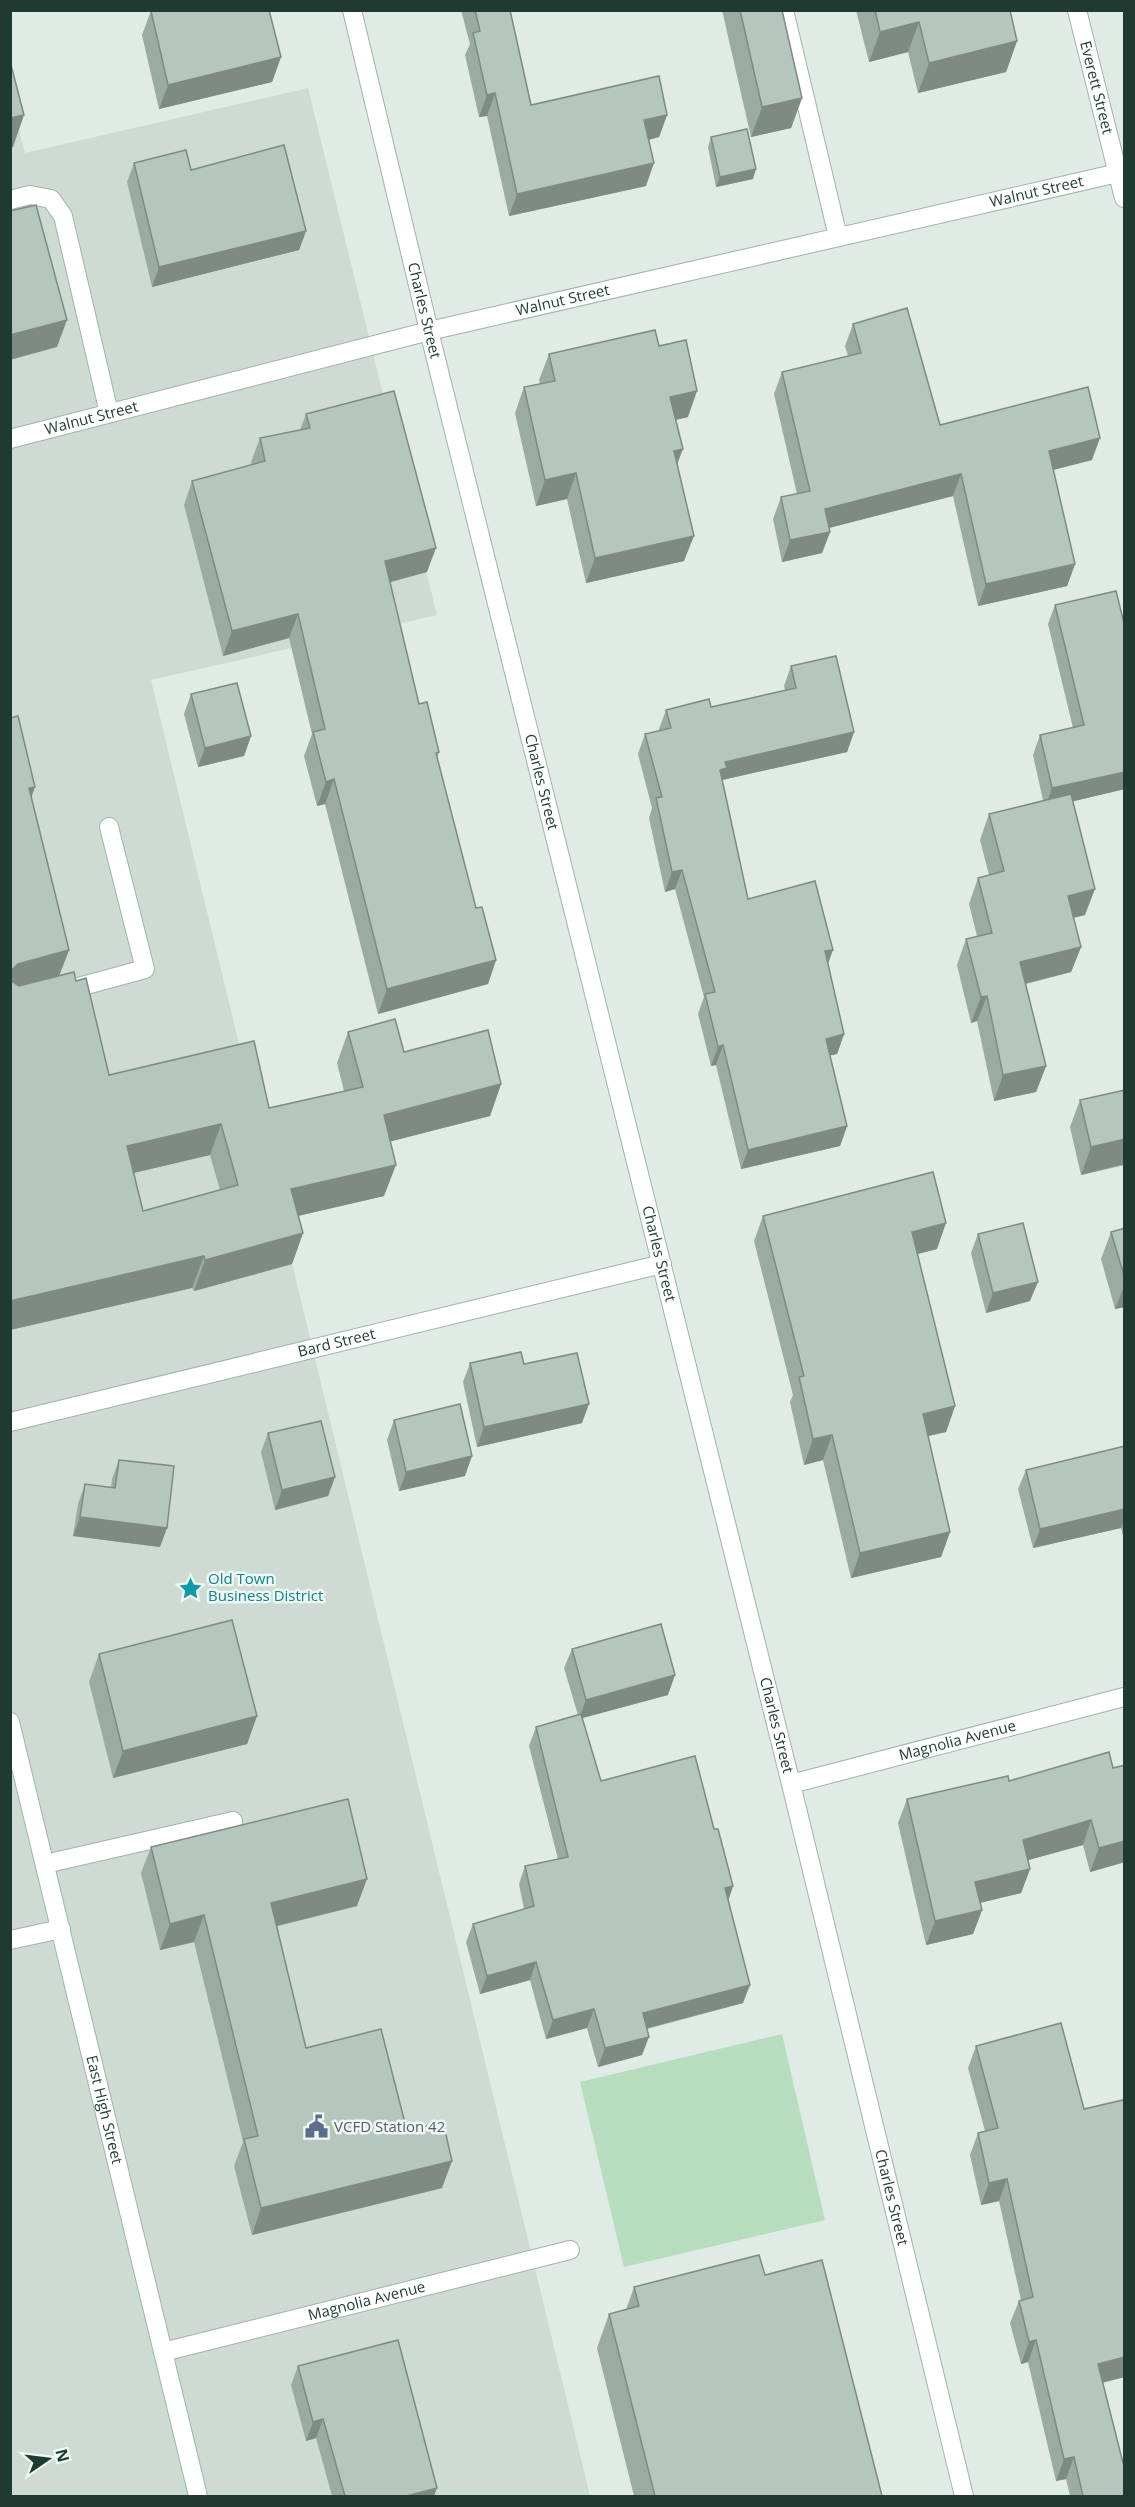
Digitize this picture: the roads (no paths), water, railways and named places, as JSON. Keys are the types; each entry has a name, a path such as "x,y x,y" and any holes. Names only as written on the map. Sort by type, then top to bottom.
{"street":[{"name":"Charles Street","path":"352,10 429,331 791,1784 964,2496"},
{"path":"784,10 838,237"},
{"name":"Everett Street","path":"1077,10 1125,198"},
{"name":"Walnut Street","path":"10,439 429,331 1118,173"},
{"path":"10,200 30,195 51,200 63,216 109,413"},
{"path":"44,997 145,969 109,827"},
{"name":"Bard Street","path":"10,1422 662,1264"},
{"name":"Magnolia Avenue","path":"791,1784 1125,1696"},
{"name":"East High Street","path":"10,1722 198,2496"},
{"path":"45,1864 233,1821"},
{"path":"10,1940 61,1929"},
{"name":"Magnolia Avenue","path":"163,2352 570,2250"}],"place":[{"name":"Old Town Business District","path":"190,1588"},
{"name":"VCFD Station 42","path":"316,2127"}]}
